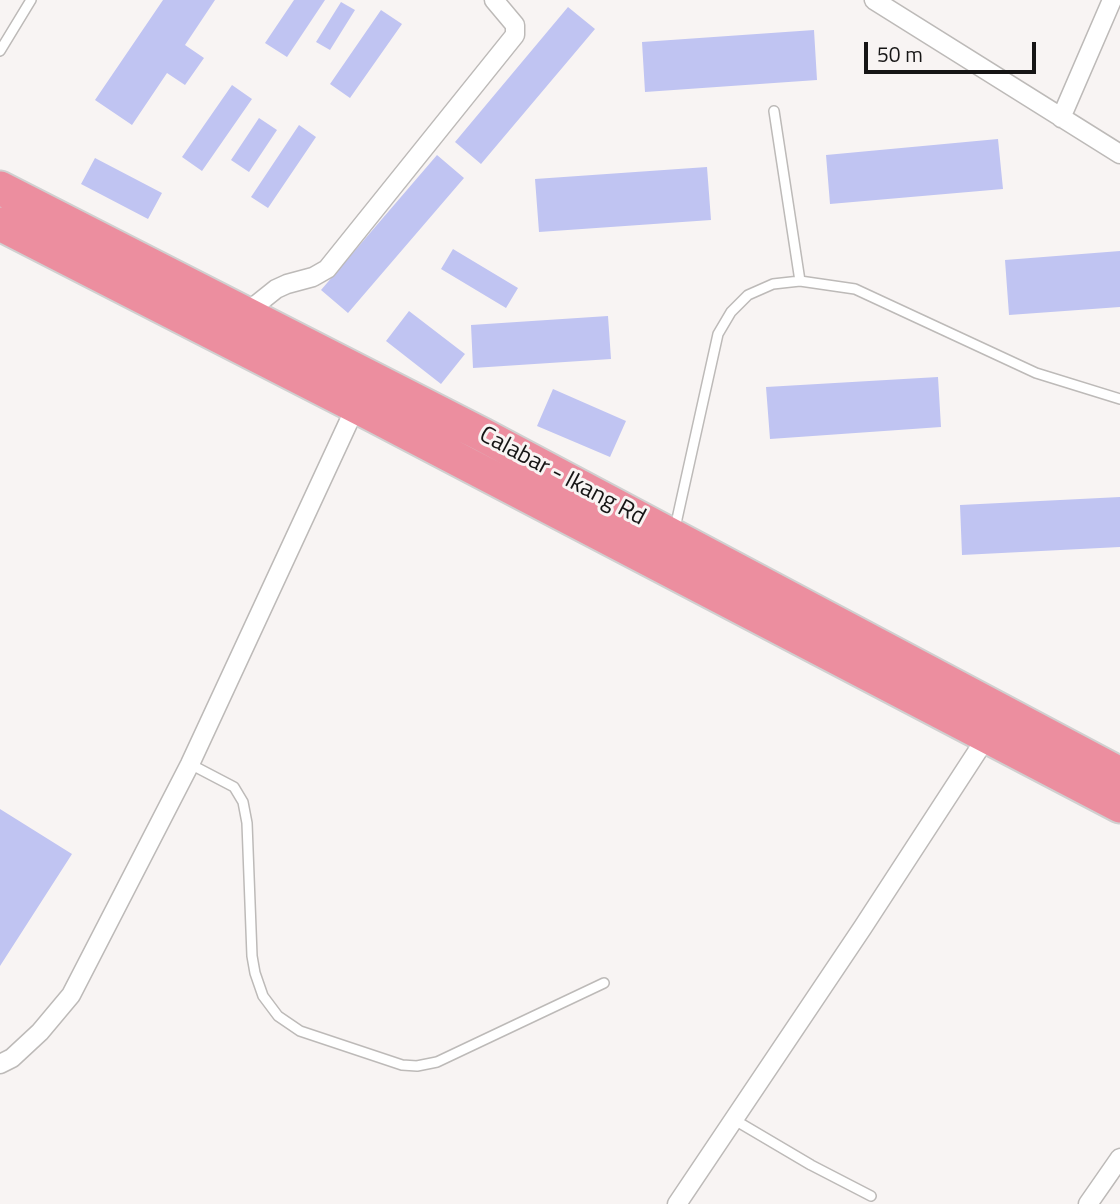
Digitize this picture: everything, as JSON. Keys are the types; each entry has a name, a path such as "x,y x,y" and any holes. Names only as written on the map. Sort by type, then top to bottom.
{"highway":[{"name":"Calabar - Ikang Rd","path":"0,188 246,313 667,550 988,735 1120,806"},
{"name":"Calabar - Ikang Rd","path":"0,224 356,406 667,550 1120,774"}],"street":[{"path":"246,313 276,289 313,277 327,269 515,35 515,25 494,0"},
{"path":"874,0 1120,154"},
{"path":"1061,118 1112,0"},
{"path":"0,1064 12,1058 40,1032 71,995 190,764 356,406"},
{"path":"677,1204 863,928 988,735"},
{"path":"1088,1204 1120,1158"}],"lane":[{"path":"0,51 31,0"},
{"path":"774,111 800,281"},
{"path":"667,550 718,334 731,312 748,295 773,284 800,281 855,289 1037,373 1120,399"},
{"path":"190,764 234,787 243,802 247,823 255,973 263,996 278,1016 300,1031 402,1065 417,1066 437,1062 604,983"},
{"path":"733,1119 811,1165 871,1196"}],"building":[{"path":"163,0 215,0 185,45 204,58 185,85 167,73 132,125 95,100"},
{"path":"294,0 325,0 287,57 265,43"},
{"path":"341,2 355,10 330,50 316,42"},
{"path":"568,7 595,29 481,164 455,142"},
{"path":"381,10 402,24 350,98 330,84"},
{"path":"814,30 817,80 645,92 642,42"},
{"path":"232,85 252,99 202,171 182,157"},
{"path":"259,118 277,130 249,172 231,160"},
{"path":"299,125 316,137 268,208 251,197"},
{"path":"998,139 1003,189 830,204 826,155"},
{"path":"437,155 464,178 348,313 321,290"},
{"path":"95,158 162,193 148,219 81,184"},
{"path":"707,167 711,220 539,232 535,179"},
{"path":"453,249 518,288 506,308 441,269"},
{"path":"1120,251 1120,307 1009,315 1005,260"},
{"path":"409,311 465,354 441,384 386,341"},
{"path":"608,316 611,359 473,368 471,325"},
{"path":"938,377 941,427 770,439 766,387"},
{"path":"553,389 626,421 610,457 537,426"},
{"path":"1120,497 1120,547 962,555 960,505"},
{"path":"0,809 72,854 0,966"}]}
